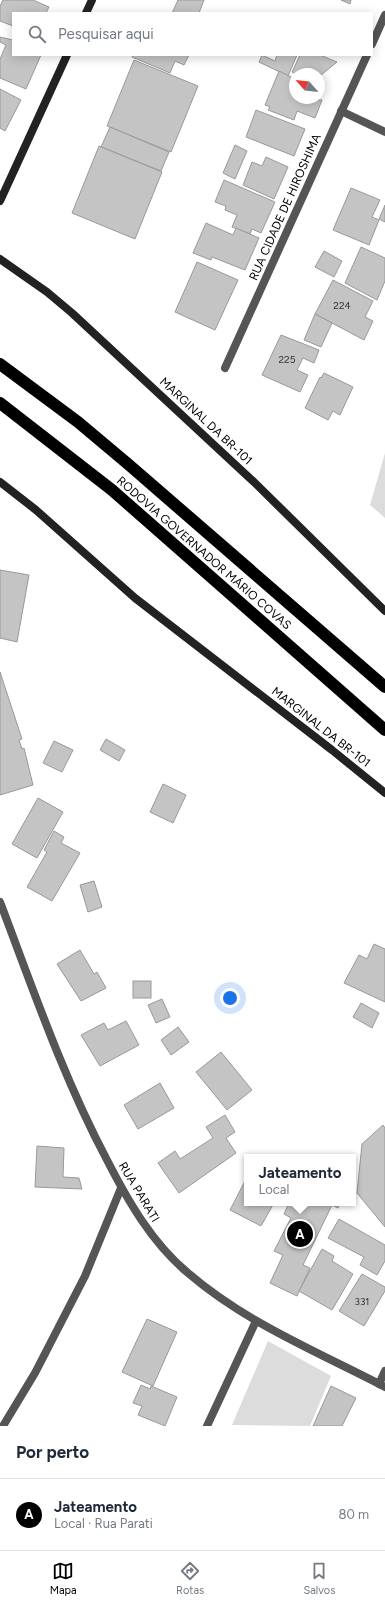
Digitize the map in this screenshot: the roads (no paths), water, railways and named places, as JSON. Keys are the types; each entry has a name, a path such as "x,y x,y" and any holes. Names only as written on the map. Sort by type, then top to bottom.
{"highway":[{"name":"RODOVIA GOVERNADOR MÁRIO COVAS","path":"0,364 78,422 385,687"},
{"name":"RODOVIA GOVERNADOR MÁRIO COVAS","path":"0,403 112,490 385,730"}],"main road":[{"path":"86,12 92,0"},
{"path":"0,201 67,56"},
{"name":"MARGINAL DA BR-101","path":"0,259 47,292 72,313 254,482 385,611"},
{"name":"MARGINAL DA BR-101","path":"0,482 36,510 135,598 332,750 385,793"}],"street":[{"path":"373,42 385,15"},
{"name":"RUA CIDADE DE HIROSHIMA","path":"225,368 367,56"},
{"path":"341,111 385,132"},
{"name":"RUA PARATI","path":"0,902 70,1087 121,1188 149,1231 187,1272 230,1306 256,1321 382,1385"},
{"path":"3,1426 35,1373 85,1276 121,1188"},
{"path":"207,1426 256,1321"},
{"path":"382,1385 385,1371"}],"place":[{"name":"Jateamento","path":"300,1234"}]}
